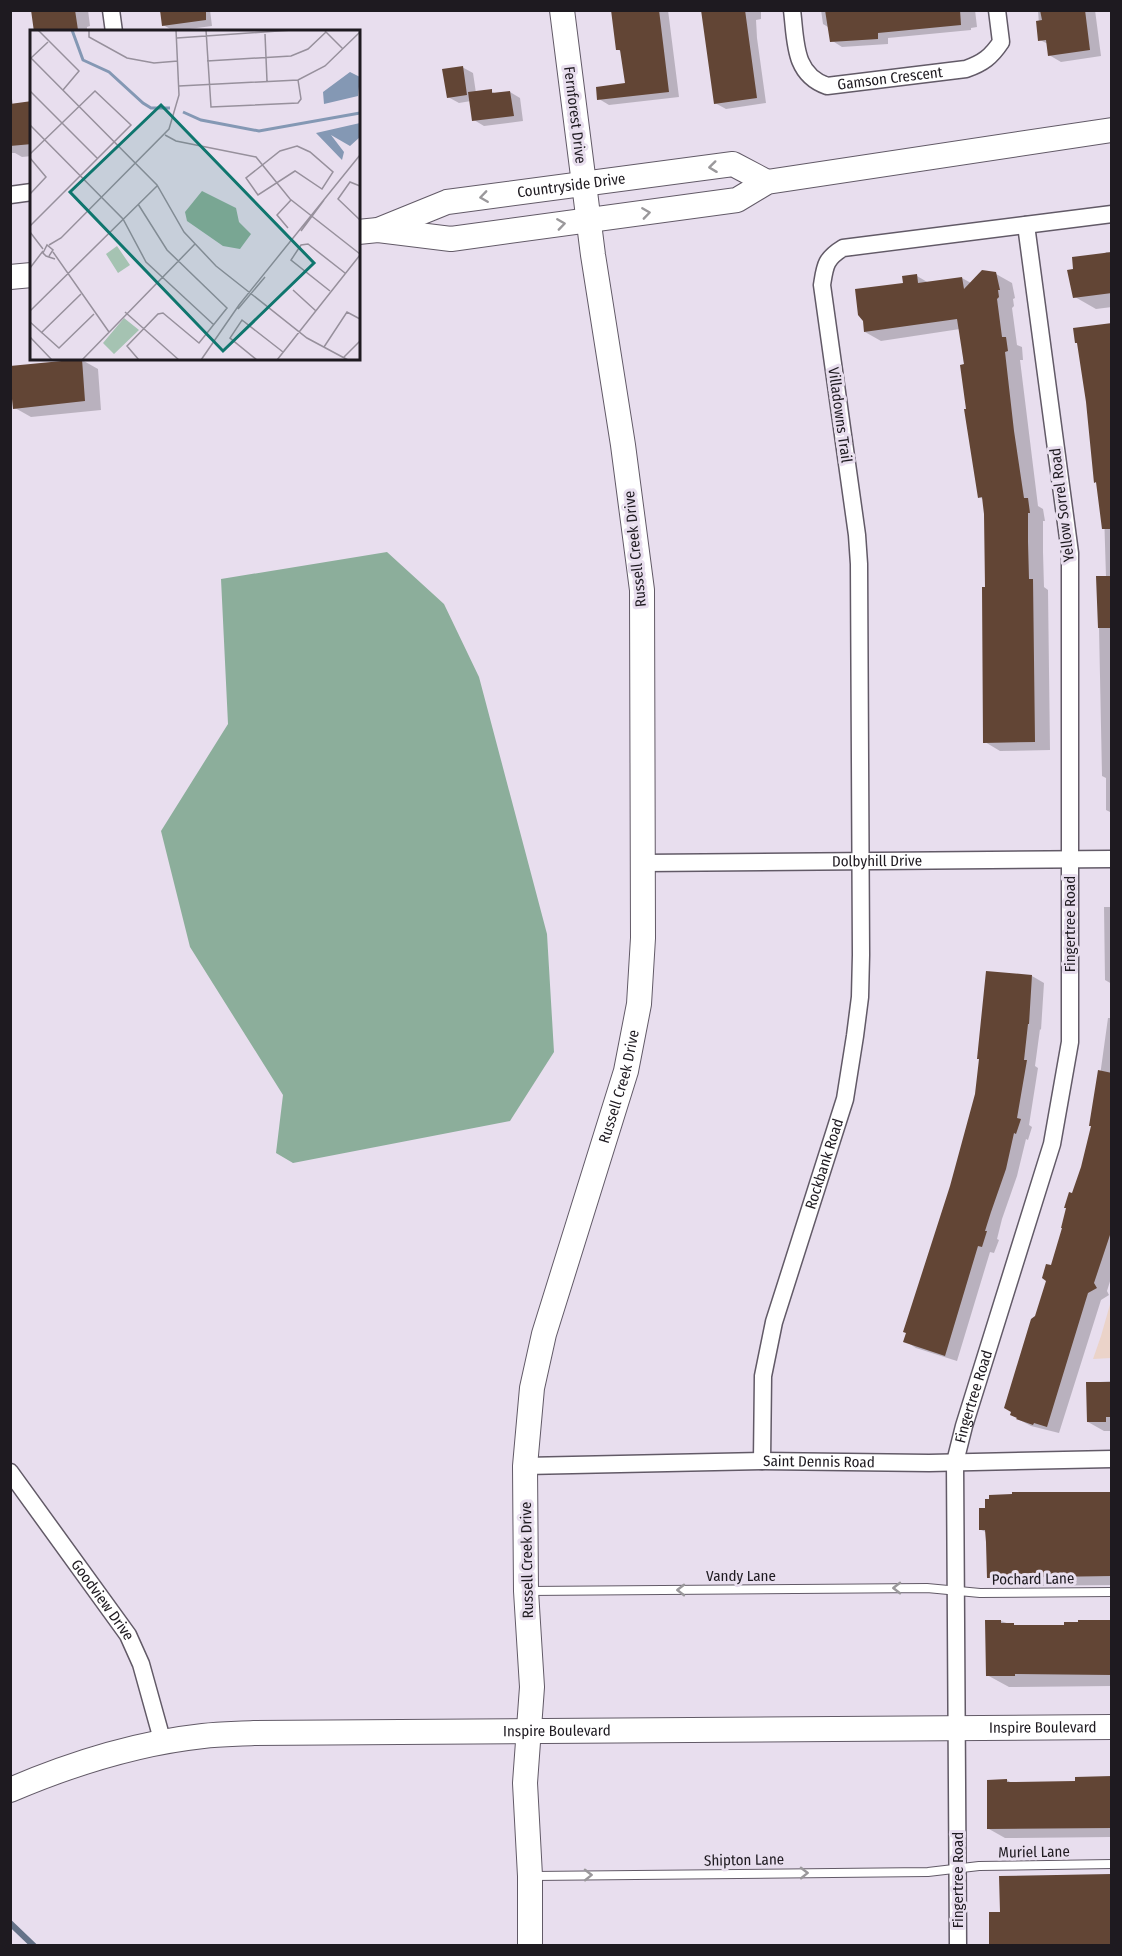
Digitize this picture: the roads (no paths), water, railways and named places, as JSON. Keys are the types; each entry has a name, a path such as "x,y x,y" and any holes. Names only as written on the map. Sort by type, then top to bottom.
{"street":[{"path":"111,10 114,30"},
{"name":"Fernforest Drive","path":"562,10 588,220"},
{"name":"Gamson Crescent","path":"792,10 798,60 814,82 826,86 966,69 980,64 992,55 1001,42 997,10"},
{"name":"Countryside Drive","path":"368,231 451,239 737,200 767,182 1112,130"},
{"name":"Countryside Drive","path":"368,231 447,202 733,164 767,182"},
{"path":"10,195 30,192"},
{"name":"Villadowns Trail","path":"861,861 859,564 857,535 822,285 825,265 843,248 1112,214"},
{"name":"Russell Creek Drive","path":"530,1946 530,1876 525,1782 532,1687 526,1591 525,1466 532,1388 544,1334 626,1071 639,1004 643,938 642,590 625,456 588,220"},
{"name":"Yellow Sorrel Road","path":"1026,225 1070,553 1070,859"},
{"path":"10,278 30,275"},
{"name":"Fingertree Road","path":"958,1946 955,1462 1052,1144 1070,1042 1070,859"},
{"name":"Dolbyhill Drive","path":"643,863 1112,859"},
{"name":"Rockbank Road","path":"762,1461 763,1376 766,1352 845,1099 855,1036 860,976 861,861"},
{"name":"Saint Dennis Road","path":"525,1466 762,1461 955,1462 1112,1459"},
{"name":"Goodview Drive","path":"10,1472 128,1635 141,1664 163,1743"},
{"name":"Inspire Boulevard","path":"10,1790 103,1757 203,1736 254,1733 1112,1727"}],"lane":[{"name":"Vandy Lane","path":"526,1591 927,1588 955,1591"},
{"name":"Pochard Lane","path":"955,1591 980,1593 1112,1592"},
{"name":"Muriel Lane","path":"958,1867 1112,1864"},
{"name":"Shipton Lane","path":"530,1876 928,1872 958,1867"}],"waterway":[{"path":"10,1923 34,1946"}]}
